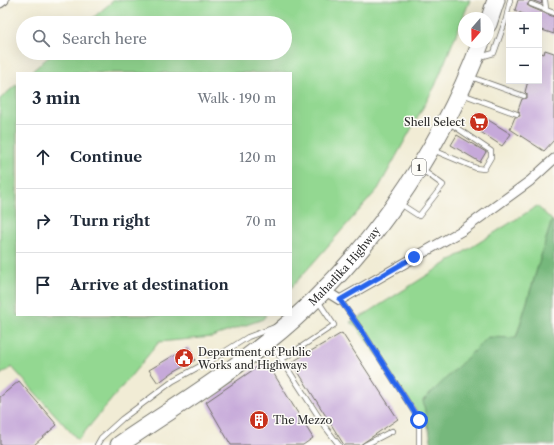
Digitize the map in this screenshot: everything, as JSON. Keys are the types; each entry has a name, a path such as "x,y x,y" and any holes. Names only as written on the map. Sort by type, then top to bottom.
{"highway":[{"path":"492,12 496,0"},
{"name":"Maharlika Highway","path":"119,445 236,366 268,342 320,294 371,237 431,150 468,76 479,48"}],"street":[{"path":"0,3 4,0"},
{"path":"320,294 340,300 463,230 530,181 554,159"}],"lane":[{"path":"475,59 494,53 506,19 510,0"},
{"path":"545,0 546,9"},
{"path":"531,4 554,13"},
{"path":"468,76 524,96"},
{"path":"460,93 517,114"},
{"path":"431,150 476,168 484,169 491,157 491,151 446,121"},
{"path":"396,201 419,216 443,185 418,167"},
{"path":"280,357 286,357 334,325 320,294"},
{"path":"340,300 365,335 419,420 419,445"},
{"path":"97,445 101,438 122,419 173,381 213,359 248,337 293,320"},
{"path":"268,342 280,357 326,428 339,445"},
{"path":"365,445 392,431"}],"green space":[{"path":"114,0 470,0 465,12 458,12 458,29 435,86 378,189 292,287 292,72 31,72 45,60 292,60 292,16 95,16"},
{"path":"16,85 16,316 265,316 263,319 212,337 159,342 78,440 12,367 0,375 0,99"},
{"path":"537,206 552,220 516,338 445,381 423,400 428,427 356,326 350,322 364,315"},
{"path":"552,220 554,222 554,445 432,445 423,401 488,337 516,338"}],"building":[{"path":"518,0 531,0 527,5 542,12 519,12 515,10"},
{"path":"531,0 541,0 542,4"},
{"path":"542,12 554,17 554,34 542,30"},
{"path":"545,50 554,53 554,140 544,151 510,129 515,117 520,116 518,110 522,99 527,98 527,94 525,92 527,84 542,84 542,53 544,54"},
{"path":"477,113 511,134 502,146 470,125"},
{"path":"457,135 486,152 480,162 451,145"},
{"path":"342,333 398,419 360,445 344,445 292,362"},
{"path":"188,347 195,360 173,372 158,383 149,370"},
{"name":"The Mezzo","path":"266,361 313,438 303,445 231,445 206,402"},
{"path":"19,381 57,425 34,445 0,445 0,397"}],"place":[{"name":"Shell Select","path":"479,122"},
{"name":"Department of Public Works and Highways","path":"184,358"},
{"name":"The Mezzo","path":"259,420"}],"route":[{"path":"414,257 340,300 365,335 419,420"}]}
